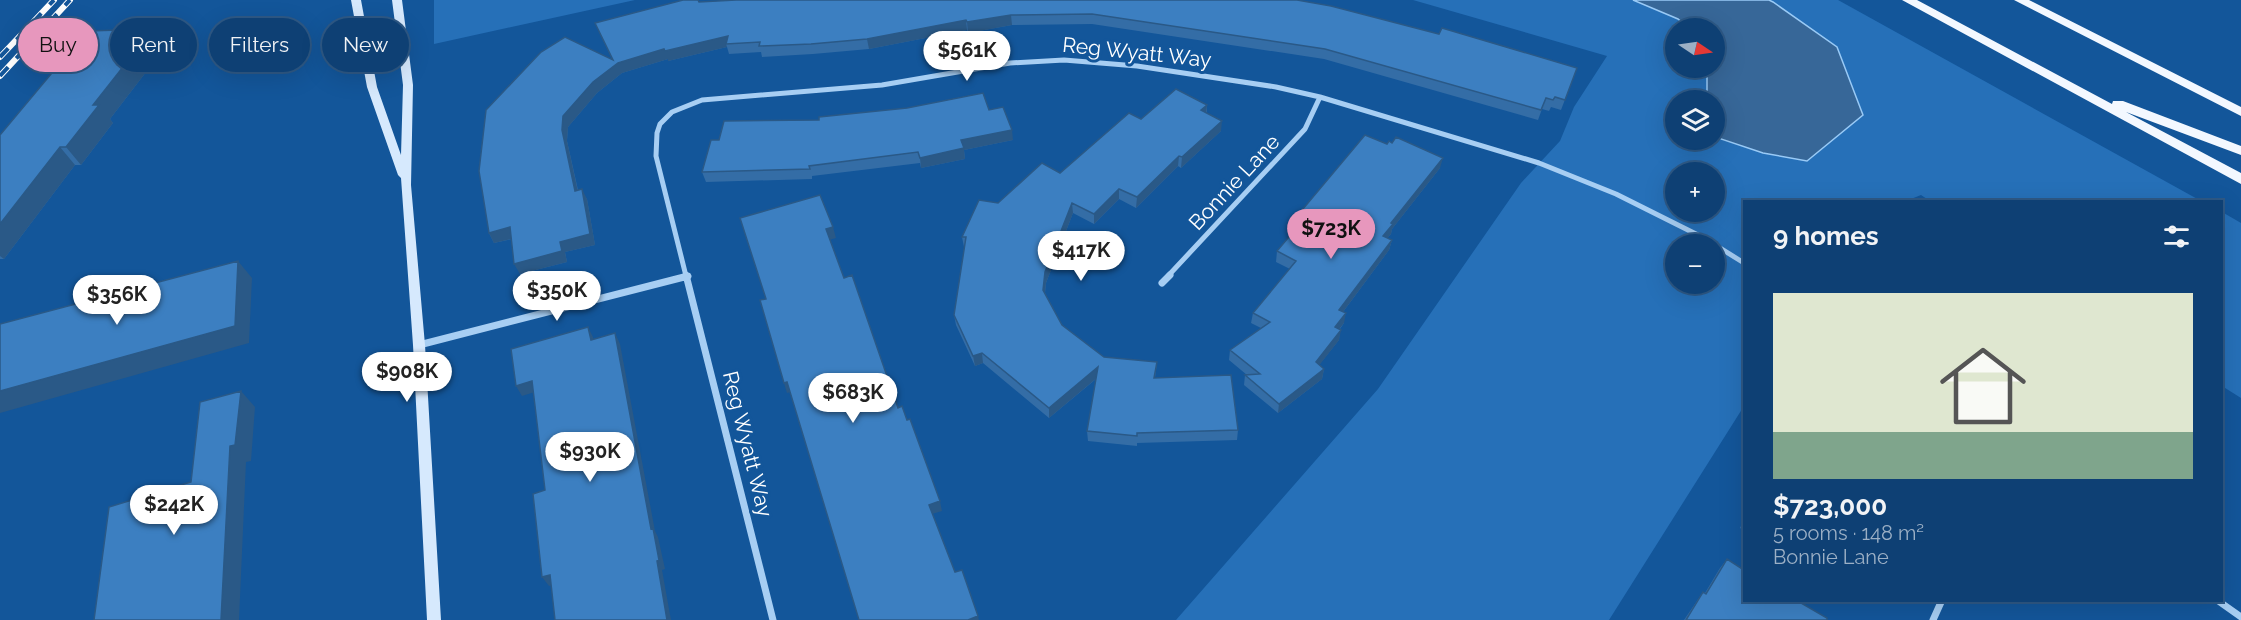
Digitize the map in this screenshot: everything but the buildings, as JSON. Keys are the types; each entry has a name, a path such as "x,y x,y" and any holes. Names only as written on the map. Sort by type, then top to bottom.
{"main road":[{"path":"1908,0 2241,179"},
{"path":"2020,0 2241,112"},
{"path":"2061,83 2241,151"}],"street":[{"path":"356,0 372,87 406,185"},
{"path":"397,0 408,84 406,185 420,345 434,620"},
{"name":"Reg Wyatt Way","path":"773,620 654,142 658,123 676,108 702,100 882,85 1010,63 1064,60 1209,77 1276,87 1320,97 1539,163 1626,199 1704,238 1743,262"},
{"name":"Bonnie Lane","path":"1162,283 1305,129 1320,97"},
{"path":"420,345 688,276"},
{"path":"1933,620 1941,602"},
{"path":"2220,602 2241,617"}],"shaded area":[{"path":"434,0 635,0 434,44"},
{"path":"1413,0 1838,0 2199,200 1928,200 1921,195 1908,200 1743,200 1743,408 1609,620 1176,620 1378,389 1521,183 1560,141 1574,107 1607,56"},
{"path":"1633,0 1769,0 1773,2 1837,47 1863,115 1807,161 1763,153 1725,140 1725,90 1707,90 1707,78 1725,78 1725,18 1676,18"},
{"path":"2223,213 2241,223 2241,398 2223,387"}],"railway":[{"path":"0,57 54,0"},
{"path":"0,76 70,0"}]}
